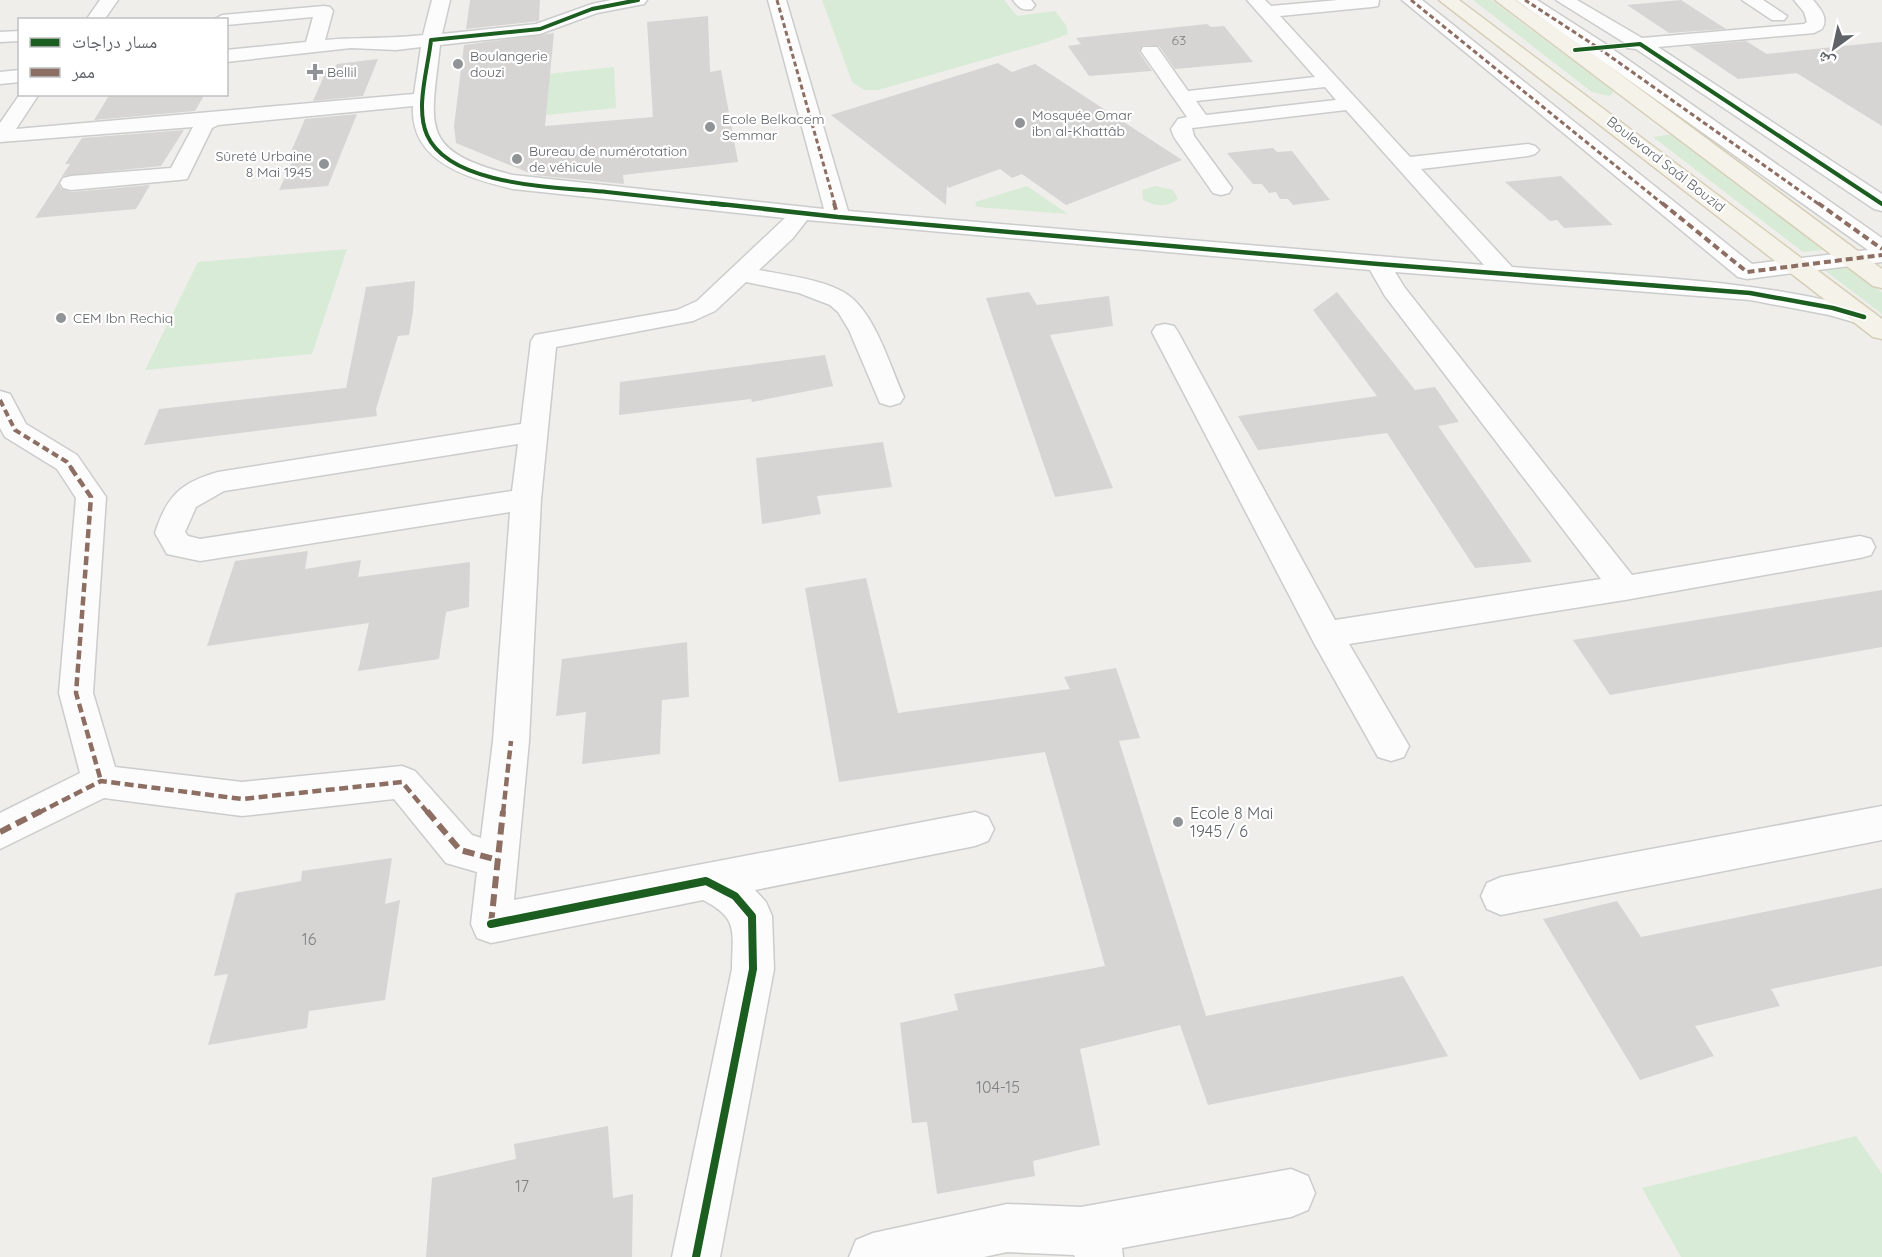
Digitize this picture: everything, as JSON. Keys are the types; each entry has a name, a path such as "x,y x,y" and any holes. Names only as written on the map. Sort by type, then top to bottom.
{"main road":[{"name":"Boulevard Saâl Bouzid","path":"1448,0 1873,324"},
{"path":"1504,0 1575,50 1882,281"},
{"path":"1595,110 1647,104"}],"street":[{"path":"96,18 109,0"},
{"path":"441,0 431,40 423,119 430,142 447,158 473,172 513,182 838,217 1378,264 1750,293 1833,308 1873,324"},
{"path":"228,56 351,43 396,44 515,33 540,29 592,9 638,0"},
{"path":"777,0 838,217"},
{"path":"1415,0 1747,272 1801,268 1850,258 1882,255"},
{"path":"1525,0 1597,47 1882,249"},
{"path":"1565,0 1640,44 1876,195"},
{"path":"1751,0 1778,16"},
{"path":"1575,50 1808,29 1816,26 1816,18 1814,11 1803,0"},
{"path":"1262,6 1372,3"},
{"path":"1262,6 1505,274"},
{"path":"228,19 324,11 314,47"},
{"path":"0,37 18,36"},
{"path":"1150,51 1200,122"},
{"path":"0,78 18,76"},
{"path":"1183,97 1329,81"},
{"path":"29,96 1,136 425,99"},
{"path":"1221,188 1184,137 1180,129 1185,123 1350,104"},
{"path":"71,183 179,174 204,125 213,119"},
{"path":"1405,164 1527,150"},
{"path":"801,213 785,233 706,306 684,316 544,341 532,432 511,741 491,924 975,829"},
{"path":"1378,264 1394,291 1624,588"},
{"path":"1750,293 1801,268"},
{"path":"741,274 821,292 840,300 855,317 890,397"},
{"path":"1165,332 1326,634 1391,746"},
{"path":"0,400 15,430 67,462 91,497 76,693 101,781"},
{"path":"526,499 200,550 178,546 170,533 177,509 190,494 218,482 532,432"},
{"path":"1326,634 1624,588 1860,547"},
{"path":"0,832 101,781 243,799 402,782 460,850 498,860"},
{"path":"1501,896 1882,823"},
{"path":"696,1257 753,969 752,916 735,896 706,881"},
{"path":"873,1257 1008,1228 1030,1227 1066,1232 1097,1243 1291,1193"}],"green space":[{"path":"822,0 1004,0 1017,16 1055,11 1066,25 1068,34 878,90 864,90 852,82"},
{"path":"1473,0 1491,0 1613,93 1609,96 1592,92"},
{"path":"614,67 616,108 546,115 547,74"},
{"path":"1673,134 1823,250 1803,252 1653,137"},
{"path":"1027,186 1068,214 977,207 975,202"},
{"path":"1156,186 1173,190 1178,199 1169,204 1160,205 1143,200 1142,190"},
{"path":"347,249 312,354 145,370 198,262"},
{"path":"1842,263 1882,292 1882,314 1819,266"},
{"path":"1856,1136 1882,1174 1882,1257 1681,1257 1642,1188"}],"building":[{"path":"470,0 540,0 539,21 466,29"},
{"path":"1681,0 1726,29 1669,33 1627,5"},
{"path":"708,16 710,72 721,70 738,162 623,175 624,184 534,175 456,143 454,126 464,45 554,33 545,126 653,117 647,22"},
{"path":"1207,24 1211,27 1224,26 1253,62 1175,69 1159,46 1143,45 1139,52 1152,71 1089,76 1068,46 1081,44 1076,38"},
{"path":"1746,41 1797,73 1738,79 1689,46"},
{"path":"1882,42 1882,126 1766,54"},
{"path":"378,59 363,96 313,101 327,69 335,68 337,64"},
{"name":"Mosquée Omar ibn al-Khattâb","path":"998,63 1012,72 1035,64 1182,160 1066,205 1022,174 1012,178 1000,169 948,188 947,184 946,205 831,115"},
{"path":"109,96 204,96 195,111 94,120"},
{"path":"357,114 328,186 279,190 293,160 287,161 305,119"},
{"path":"184,130 161,166 62,176 70,164 65,164 82,138"},
{"path":"1273,148 1277,152 1292,151 1330,200 1293,205 1288,199 1280,199 1276,192 1269,193 1262,184 1253,184 1227,153"},
{"path":"1561,176 1613,225 1564,228 1557,220 1550,221 1505,182"},
{"path":"58,183 61,189 71,192 150,185 136,209 35,218"},
{"path":"415,281 409,335 398,336 376,409 377,416 144,445 159,409 346,388 366,287"},
{"path":"1029,292 1037,305 1109,296 1113,326 1050,335 1113,488 1055,497 986,298"},
{"path":"1337,292 1415,390 1435,387 1459,422 1438,426 1532,562 1475,568 1387,433 1258,450 1238,416 1377,396 1313,310"},
{"path":"825,355 833,386 752,402 751,399 619,415 620,382"},
{"path":"883,442 892,487 817,496 821,514 762,524 756,458"},
{"path":"308,551 305,569 361,560 358,577 470,562 469,607 446,612 439,659 358,671 369,623 207,646 235,561"},
{"path":"866,578 898,713 1070,689 1064,677 1116,668 1140,738 1119,741 1206,1016 1403,976 1448,1056 1208,1105 1180,1025 1080,1049 1100,1145 1033,1161 1035,1176 937,1194 927,1122 912,1123 900,1023 958,1010 954,994 1105,966 1045,752 839,782 805,588"},
{"path":"1882,590 1882,647 1610,695 1573,640"},
{"path":"687,642 689,697 662,700 660,754 582,764 586,712 556,716 562,659"},
{"path":"392,858 385,904 400,900 385,1000 309,1011 307,1028 208,1045 228,974 214,976 236,893 301,881 302,871"},
{"path":"1882,888 1882,966 1771,989 1780,1006 1695,1026 1714,1056 1640,1080 1543,919 1617,901 1641,937"},
{"path":"608,1126 613,1198 633,1194 632,1257 426,1257 432,1178 516,1159 514,1144"}],"marked path":[{"path":"777,0 838,217"},
{"path":"1411,0 1747,272 1882,255"},
{"path":"1525,0 1597,47 1882,249"},
{"path":"0,400 15,430 67,462 91,497 76,693 101,781"},
{"path":"491,924 511,741"},
{"path":"0,832 101,781 242,799 402,782 460,850 498,860"}],"cycle path":[{"path":"638,0 592,9 540,29 431,40 424,91 423,120 427,135 435,147 457,164 485,175 513,182 838,217 1378,264 1750,293 1833,308 1864,317"},
{"path":"1575,50 1640,44 1882,204"},
{"path":"491,924 706,881 735,896 752,916 753,969 696,1257"}],"place":[{"name":"Boulangerie douzi","path":"458,64"},
{"name":"Bellil","path":"315,72"},
{"name":"Mosquée Omar ibn al-Khattâb","path":"1020,123"},
{"name":"Ecole Belkacem Semmar","path":"710,127"},
{"name":"Bureau de numérotation de véhicule","path":"517,159"},
{"name":"Sûreté Urbaine 8 Mai 1945","path":"324,164"},
{"name":"CEM Ibn Rechiq","path":"61,318"},
{"name":"Ecole 8 Mai 1945 / 6","path":"1178,822"}]}
